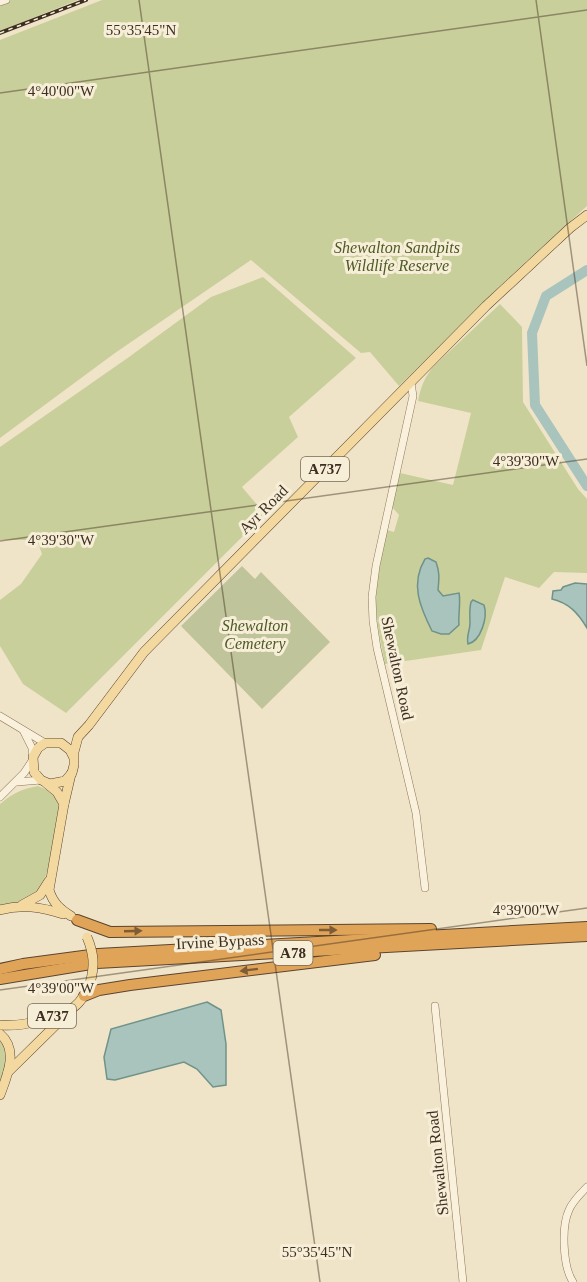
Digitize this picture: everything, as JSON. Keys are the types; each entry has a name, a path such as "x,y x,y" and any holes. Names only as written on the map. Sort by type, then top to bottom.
{"highway":[{"path":"74,918 110,932 533,930"},
{"name":"Irvine Bypass","path":"0,969 98,954 587,927"},
{"name":"Irvine Bypass","path":"0,979 97,963 587,936"},
{"path":"84,996 99,990 130,985 473,943"}],"main road":[{"name":"Ayr Road","path":"74,758 78,737 144,652 486,306 587,215"},
{"path":"64,804 57,792 34,772 33,759 38,748 49,743 78,737"},
{"path":"49,743 61,743 67,747 74,758"},
{"name":"A737","path":"0,1025 26,1024 74,1007 84,996 94,970 94,958 87,937 74,918 59,908 49,890 74,758"},
{"path":"42,781 56,784 65,781 72,773"},
{"name":"A737","path":"0,910 33,901 45,891 50,879"},
{"name":"A737","path":"20,906 47,909 74,918"},
{"path":"9,1072 74,1007"},
{"path":"0,1034 9,1048 9,1072 0,1095"}],"street":[{"path":"0,2 6,0"},
{"name":"Shewalton Road","path":"411,382 413,396 376,566 372,597 377,648 416,813 426,888"},
{"path":"0,716 49,743"},
{"path":"0,797 17,782 33,759 28,738 21,728"},
{"path":"17,782 42,781"},
{"name":"Shewalton Road","path":"435,1006 463,1282"},
{"path":"569,1281 563,1241 568,1211 587,1187"}],"green space":[{"path":"0,0 78,0 0,31"},
{"path":"102,0 587,0 587,206 518,269 399,386 370,352 361,353 251,260 115,353 0,438 0,40"},
{"path":"263,277 356,358 289,417 298,437 242,487 265,514 66,713 23,684 0,646 0,600 21,584 42,554 37,540 0,540 0,447 211,297"},
{"name":"Shewalton Sandpits Wildlife Reserve","path":"500,304 522,327 523,402 578,489 587,499 587,573 554,572 539,588 505,577 481,650 385,664 376,608 376,591 387,530 394,532 399,515 392,507 400,473 453,485 471,413 418,401 421,391 426,377 435,365"},
{"name":"Shewalton Cemetery","path":"242,566 255,579 261,572 330,642 262,709 181,626"},
{"path":"38,786 53,795 60,810 48,870 38,891 31,898 0,908 0,804 18,792"},
{"path":"0,1041 5,1056 0,1082"}],"water":[{"path":"425,559 436,562 439,573 438,590 443,596 459,593 459,625 449,634 432,631 418,595 418,577"},
{"path":"575,583 587,584 587,628 572,609 552,599 553,591"},
{"path":"473,600 484,605 485,616 480,634 468,644 470,608"},
{"path":"207,1002 221,1010 226,1044 226,1085 213,1087 197,1069 184,1062 115,1080 107,1079 104,1057 111,1029"}],"waterway":[{"path":"587,270 546,296 532,333 535,405 587,486"}],"railway":[{"path":"0,33 86,0"}]}
